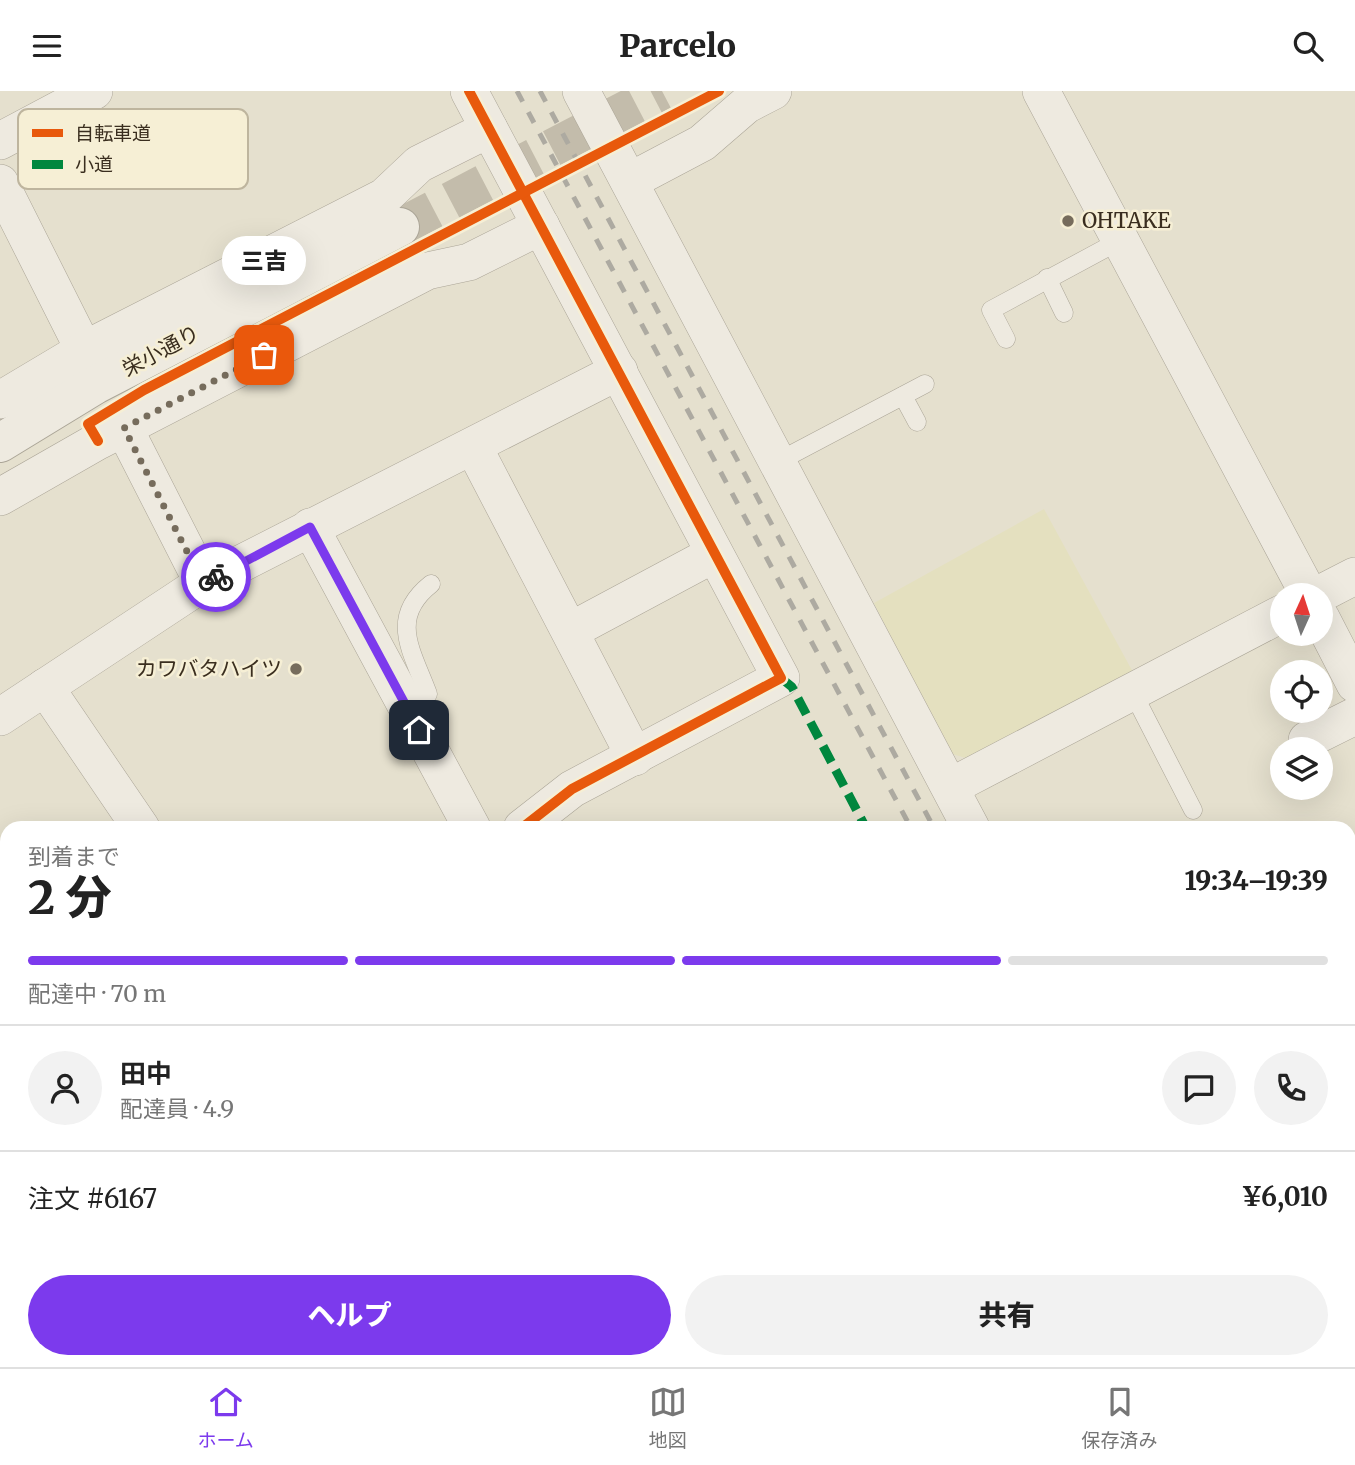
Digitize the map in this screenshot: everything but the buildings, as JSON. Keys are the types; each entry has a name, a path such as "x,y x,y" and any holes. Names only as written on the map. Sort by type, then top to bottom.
{"street":[{"path":"60,109 94,91"},
{"path":"469,91 781,678 572,789 532,821"},
{"path":"581,91 967,821"},
{"path":"630,181 702,143 746,105 773,91"},
{"path":"1041,91 1304,583"},
{"path":"0,400 84,350 384,197 419,164 489,129"},
{"path":"0,141 18,131"},
{"path":"0,183 84,350"},
{"path":"0,497 124,428 427,271 468,263 541,226"},
{"name":"栄小通り","path":"0,443 115,375 400,227"},
{"path":"0,717 203,583 619,371"},
{"path":"124,428 203,583"},
{"path":"473,446 635,757"},
{"path":"310,527 468,821"},
{"path":"570,631 714,554"},
{"path":"1334,587 1355,576"},
{"path":"950,787 1270,620"},
{"path":"1334,643 1355,684"},
{"path":"45,687 136,821"},
{"path":"1313,737 1355,716"}],"lane":[{"path":"1006,339 991,310 1119,241"},
{"path":"1047,278 1064,313"},
{"path":"779,461 925,384"},
{"path":"903,396 917,422"},
{"path":"407,706 428,694 405,625 407,610 416,596 431,584"},
{"path":"1132,691 1193,810"}],"shaded area":[{"path":"1044,509 1134,674 969,759 949,753 874,603"}],"tunnel":[{"path":"400,227 662,91"}],"railway":[{"path":"517,91 907,821"},
{"path":"540,91 930,821"}],"marked path":[{"path":"781,678 792,687 862,821"}],"cycle path":[{"path":"469,91 781,678 572,789 531,821"},
{"path":"98,441 88,424 144,390 719,91"}],"way so far":[{"path":"216,577 203,583 124,428 264,355"}],"place":[{"name":"OHTAKE","path":"1068,221"},
{"name":"三吉","path":"264,355"},
{"name":"カワバタハイツ","path":"296,669"}],"route":[{"path":"216,577 310,527 419,730"}]}
